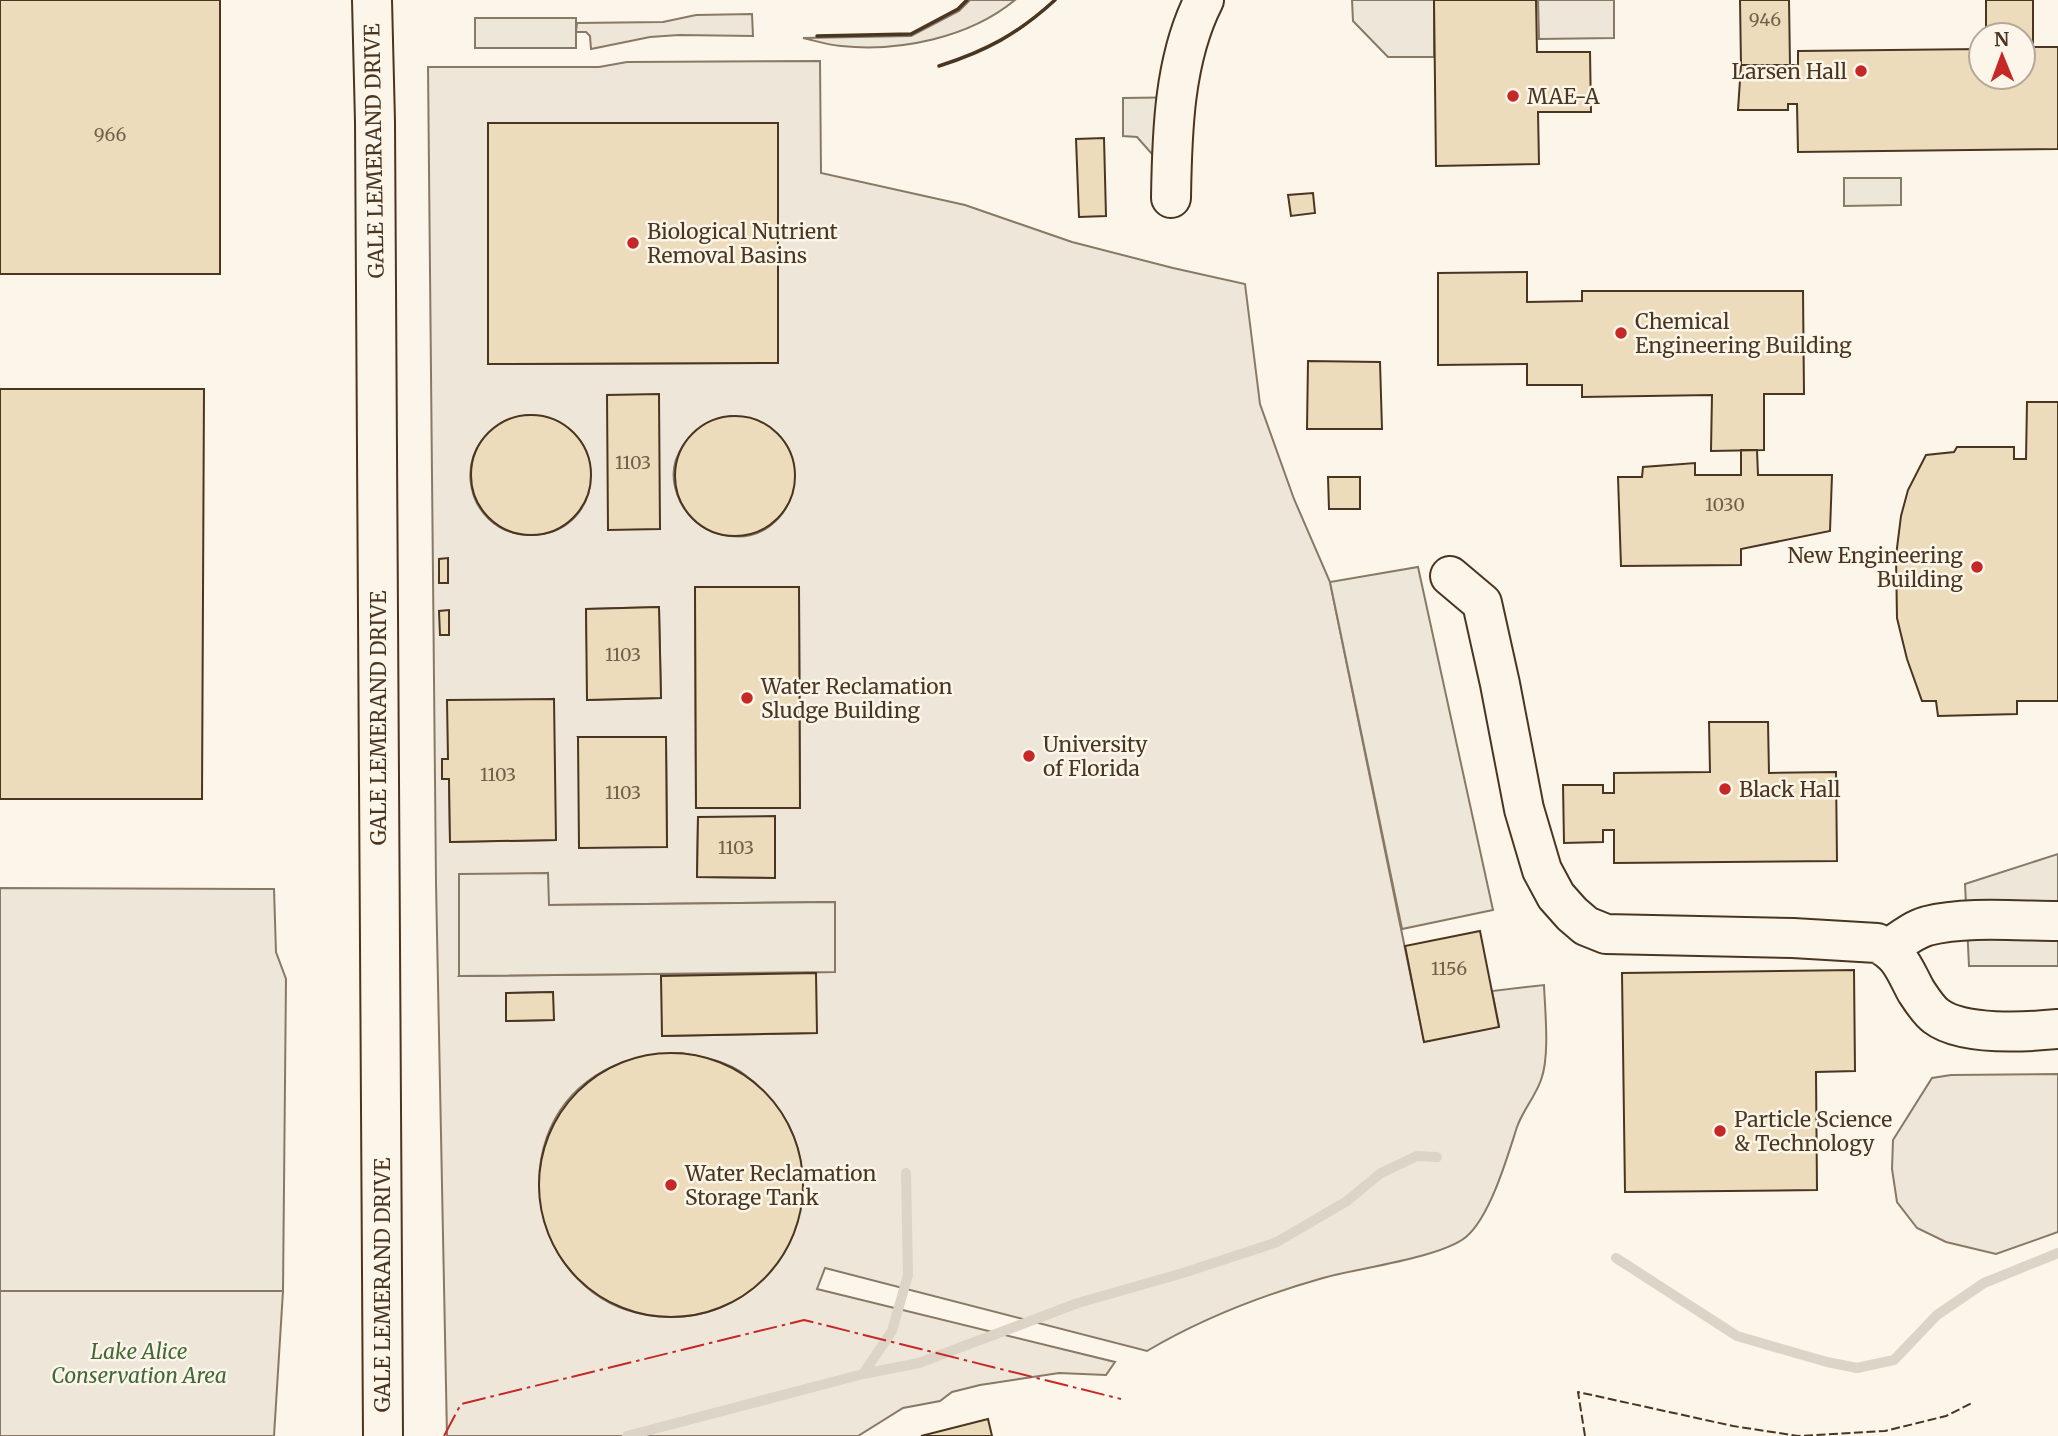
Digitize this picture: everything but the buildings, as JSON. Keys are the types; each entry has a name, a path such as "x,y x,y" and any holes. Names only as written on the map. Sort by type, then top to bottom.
{"street":[{"name":"GALE LEMERAND DRIVE","path":"372,0 383,1436"},
{"path":"1171,198 1172,137 1183,65 1194,22 1204,0"},
{"path":"1450,576 1482,603 1529,832 1542,870 1561,903 1579,921 1606,934 1871,942 1889,948 1902,962 1928,1009 1945,1021 1965,1027 1993,1030 2058,1029"},
{"path":"1889,948 1917,930 1938,924 1973,921 2058,921"}],"green space":[{"path":"970,0 1015,0 977,24 932,40 886,47 863,47 803,38 911,36 959,11"},
{"path":"1538,0 1614,0 1614,38 1539,39"},
{"path":"752,14 753,36 650,37 591,49 590,36 586,32 576,32 577,23 663,22 696,15"},
{"path":"820,61 821,173 965,205 1072,242 1245,284 1260,404 1294,499 1330,582 1424,1041 1499,1026 1492,991 1544,985 1546,1046 1541,1080 1520,1121 1490,1202 1475,1228 1466,1237 1438,1251 1323,1278 1255,1300 1189,1328 1147,1351 825,1268 817,1289 1115,1362 1106,1375 1059,1373 952,1392 940,1401 903,1408 858,1436 447,1436 436,883 428,67 599,67 627,62","holes":["488,123 777,123 778,363 489,364","608,395 659,395 659,529 608,529","527,415 555,421 575,435 587,454 591,476 587,498 576,516 557,530 532,535 508,531 489,519 476,502 471,481 472,460 482,441 500,425","731,416 762,424 783,440 793,462 793,486 786,508 770,526 748,535 720,534 707,529 691,517 680,501 674,471 677,458 692,435 717,420","799,587 800,808 696,808 695,588","659,607 661,698 588,700 586,609","553,699 555,840 450,842 449,779 442,779 442,759 448,759","578,737 666,737 667,846","698,817 774,817 775,878 697,877","548,874 548,905 834,902 835,972 459,976","815,973 816,1033 662,1036 662,976","553,992 553,1020 506,1021 506,993","681,1053 714,1060 738,1070 780,1111 798,1151 802,1194 792,1235 771,1271 739,1298 697,1314 648,1315 609,1302 578,1279 556,1249 543,1213 540,1175 547,1138 565,1104 595,1076 615,1065 647,1056"]},
{"path":"2058,1074 2058,1232 1996,1254 1946,1242 1917,1228 1897,1202 1892,1169 1893,1140 1932,1078 1951,1075"},
{"name":"Lake Alice Conservation Area","path":"0,1291 283,1291 274,1436 0,1436"}],"shaded area":[{"path":"1352,0 1434,0 1434,57 1388,57 1353,21"},
{"path":"475,18 576,18 576,48 475,48"},
{"path":"1195,97 1160,163 1137,137 1123,136 1123,98"},
{"path":"1844,178 1901,178 1901,205 1844,206"},
{"path":"1418,567 1493,910 1402,929 1330,582"},
{"path":"2058,854 2058,966 1969,966 1965,884"},
{"path":"548,873 549,905 835,902 835,972 459,976 459,874"},
{"path":"0,888 274,889 276,952 286,979 283,1291 0,1291"}],"waterway":[{"path":"627,1436 863,1374 919,1363 1078,1303 1277,1242 1347,1201 1381,1173 1417,1156 1437,1157"},
{"path":"863,1374 892,1331 908,1275 906,1173"},
{"path":"1616,1258 1737,1336 1857,1368 1894,1360 1937,1315 1984,1283 2058,1253"}],"fence":[{"path":"1585,1436 1578,1392 1733,1426 1798,1436 1885,1431 1946,1416 1972,1403"}],"wall":[{"path":"817,36 911,34 958,9 967,0"},
{"path":"939,66 1001,40 1028,23 1055,0"}],"power":[{"path":"444,1436 461,1404 804,1320 1121,1399"}],"place":[{"name":"Larsen Hall","path":"1861,71"},
{"name":"MAE-A","path":"1513,96"},
{"name":"Biological Nutrient Removal Basins","path":"633,243"},
{"name":"Chemical Engineering Building","path":"1621,333"},
{"name":"New Engineering Building","path":"1977,567"},
{"name":"Water Reclamation Sludge Building","path":"747,698"},
{"name":"University of Florida","path":"1029,756"},
{"name":"Black Hall","path":"1725,789"},
{"name":"Particle Science & Technology","path":"1720,1131"},
{"name":"Water Reclamation Storage Tank","path":"671,1185"}]}
